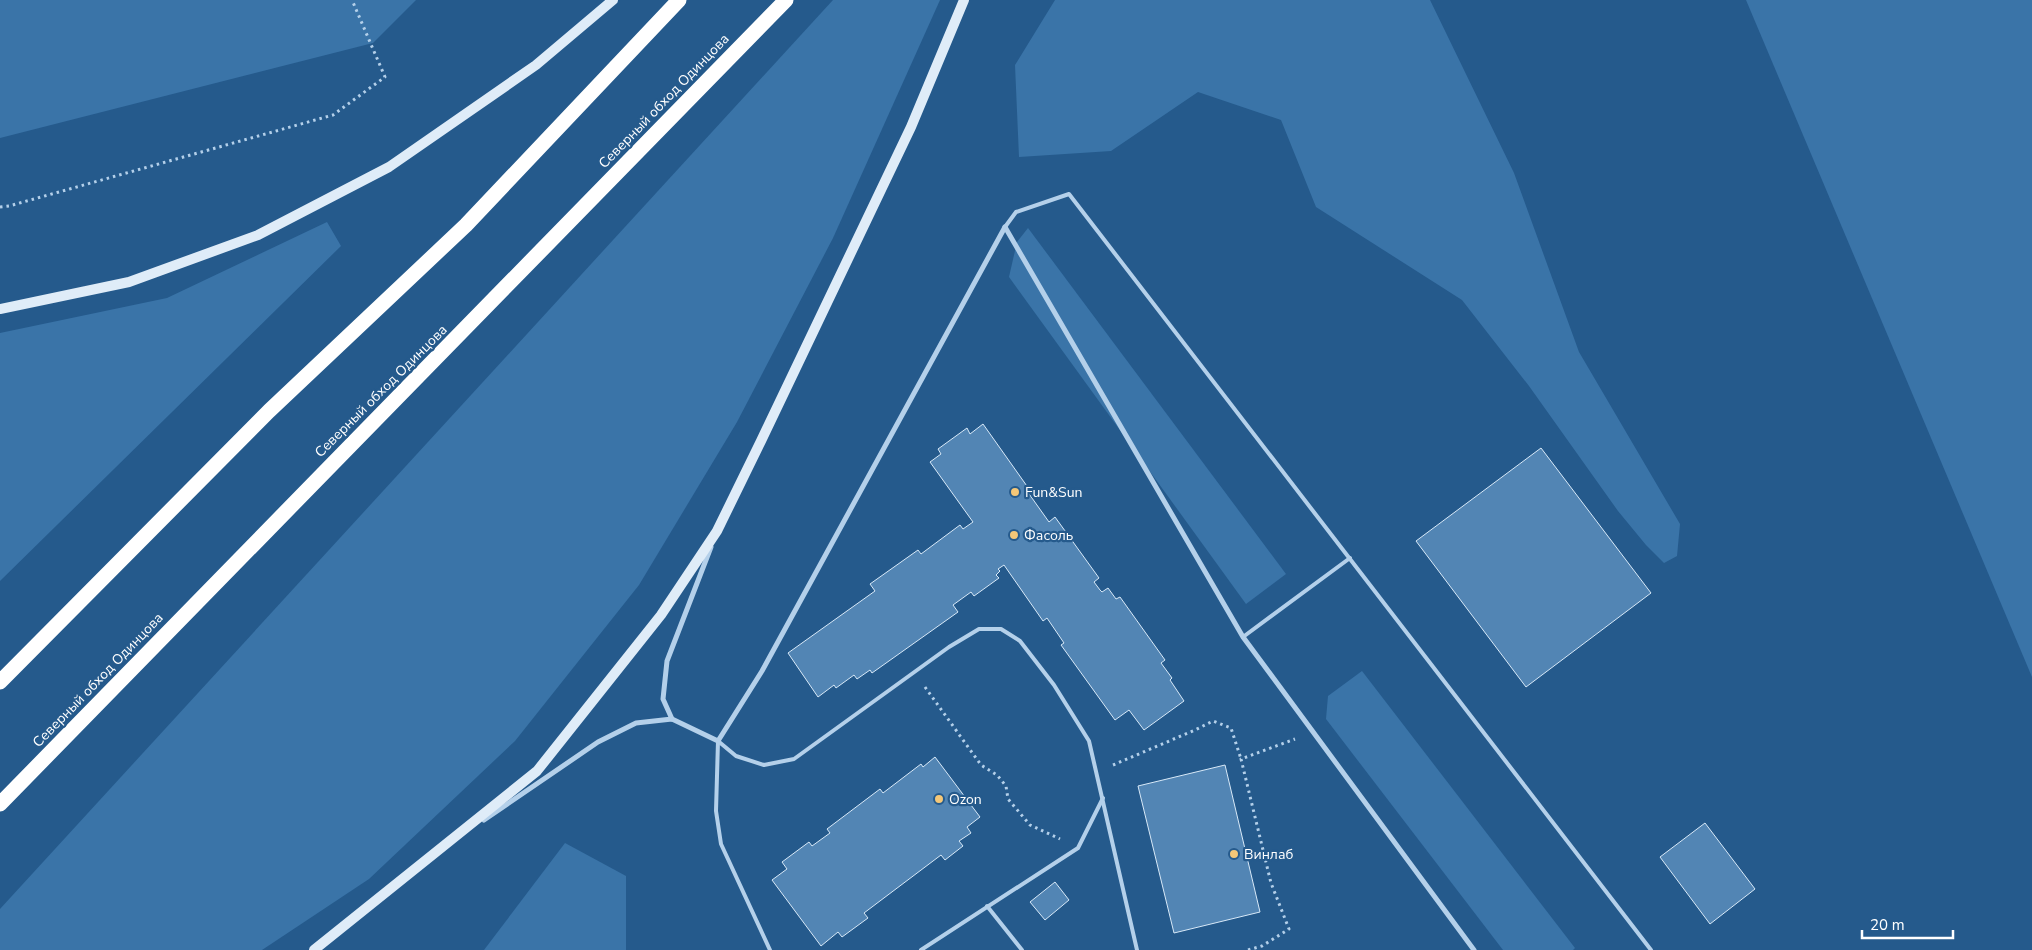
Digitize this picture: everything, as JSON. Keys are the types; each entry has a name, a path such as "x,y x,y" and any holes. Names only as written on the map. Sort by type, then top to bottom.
{"highway":[{"path":"0,682 269,410 466,224 679,0"},
{"name":"Северный обход Одинцова","path":"0,804 786,0"}],"main road":[{"path":"0,310 129,282 258,235 388,167 536,65 612,0"},
{"path":"314,950 538,771 661,615 716,531 910,127 964,0"}],"street":[{"path":"1005,227 1243,637 1474,950"},
{"path":"421,864 532,785 598,742 636,723 672,719 718,741 762,671 1005,227"},
{"path":"672,719 663,699 667,661 716,531"}],"lane":[{"path":"1005,227 1016,212 1069,194 1651,950"},
{"path":"1243,637 1350,558"},
{"path":"718,741 736,756 764,765 794,759 949,647 979,629 1001,629 1020,641 1074,715 1089,741 1125,904 1138,950"},
{"path":"718,741 716,811 721,844 770,950"},
{"path":"921,950 1078,848 1103,798"},
{"path":"987,906 1022,950"}],"path":[{"path":"0,207 333,115 385,77 352,0"},
{"path":"914,672 981,765 997,775 1006,786 1008,799 1030,825 1078,848"},
{"path":"1096,772 1213,721 1231,728 1241,759 1271,883 1289,929 1262,946 1248,950"},
{"path":"1241,759 1313,732"}],"shaded area":[{"path":"0,0 416,0 373,43 0,138"},
{"path":"833,0 940,0 833,238 737,422 639,585 515,741 369,879 262,950 0,950 0,909"},
{"path":"1055,0 1430,0 1514,173 1579,352 1680,524 1677,556 1664,563 1646,545 1618,511 1529,386 1462,300 1316,207 1281,120 1198,92 1111,151 1019,157 1015,65"},
{"path":"1746,0 2032,0 2032,677"},
{"path":"327,222 341,246 0,581 0,333 167,298"},
{"path":"1028,228 1286,574 1246,604 1009,277 1017,242"},
{"path":"1362,671 1575,948 1573,950 1503,950 1326,719 1328,696"},
{"path":"565,843 626,876 626,950 484,950"}],"building":[{"path":"983,424 1029,489 1027,491 1049,522 1055,517 1099,578 1094,582 1100,590 1102,592 1108,588 1116,599 1120,597 1165,660 1161,663 1172,678 1170,680 1184,701 1144,730 1129,710 1115,720 1061,645 1064,643 1047,618 1043,621 1004,565 998,569 1000,571 996,575 999,578 974,596 971,592 953,605 958,612 872,673 870,670 857,679 854,675 836,688 834,685 818,697 788,653 875,591 870,584 918,550 921,554 960,525 963,529 973,522 930,462 941,454 938,449 967,428 970,434"},
{"path":"1541,448 1651,593 1526,687 1416,541"},
{"path":"935,757 980,817 967,827 971,833 959,841 963,846 945,860 941,855 864,913 868,918 842,937 838,932 821,946 772,880 787,869 782,862 809,842 812,846 830,833 827,829 880,789 883,793 921,764 923,767"},
{"path":"1225,765 1260,912 1174,933 1138,786"},
{"path":"1705,823 1755,889 1710,924 1660,857"},
{"path":"1055,882 1069,900 1045,920 1030,902"}],"place":[{"name":"Fun&Sun","path":"1015,492"},
{"name":"Фасоль","path":"1014,535"},
{"name":"Ozon","path":"939,799"},
{"name":"Винлаб","path":"1234,854"}]}
